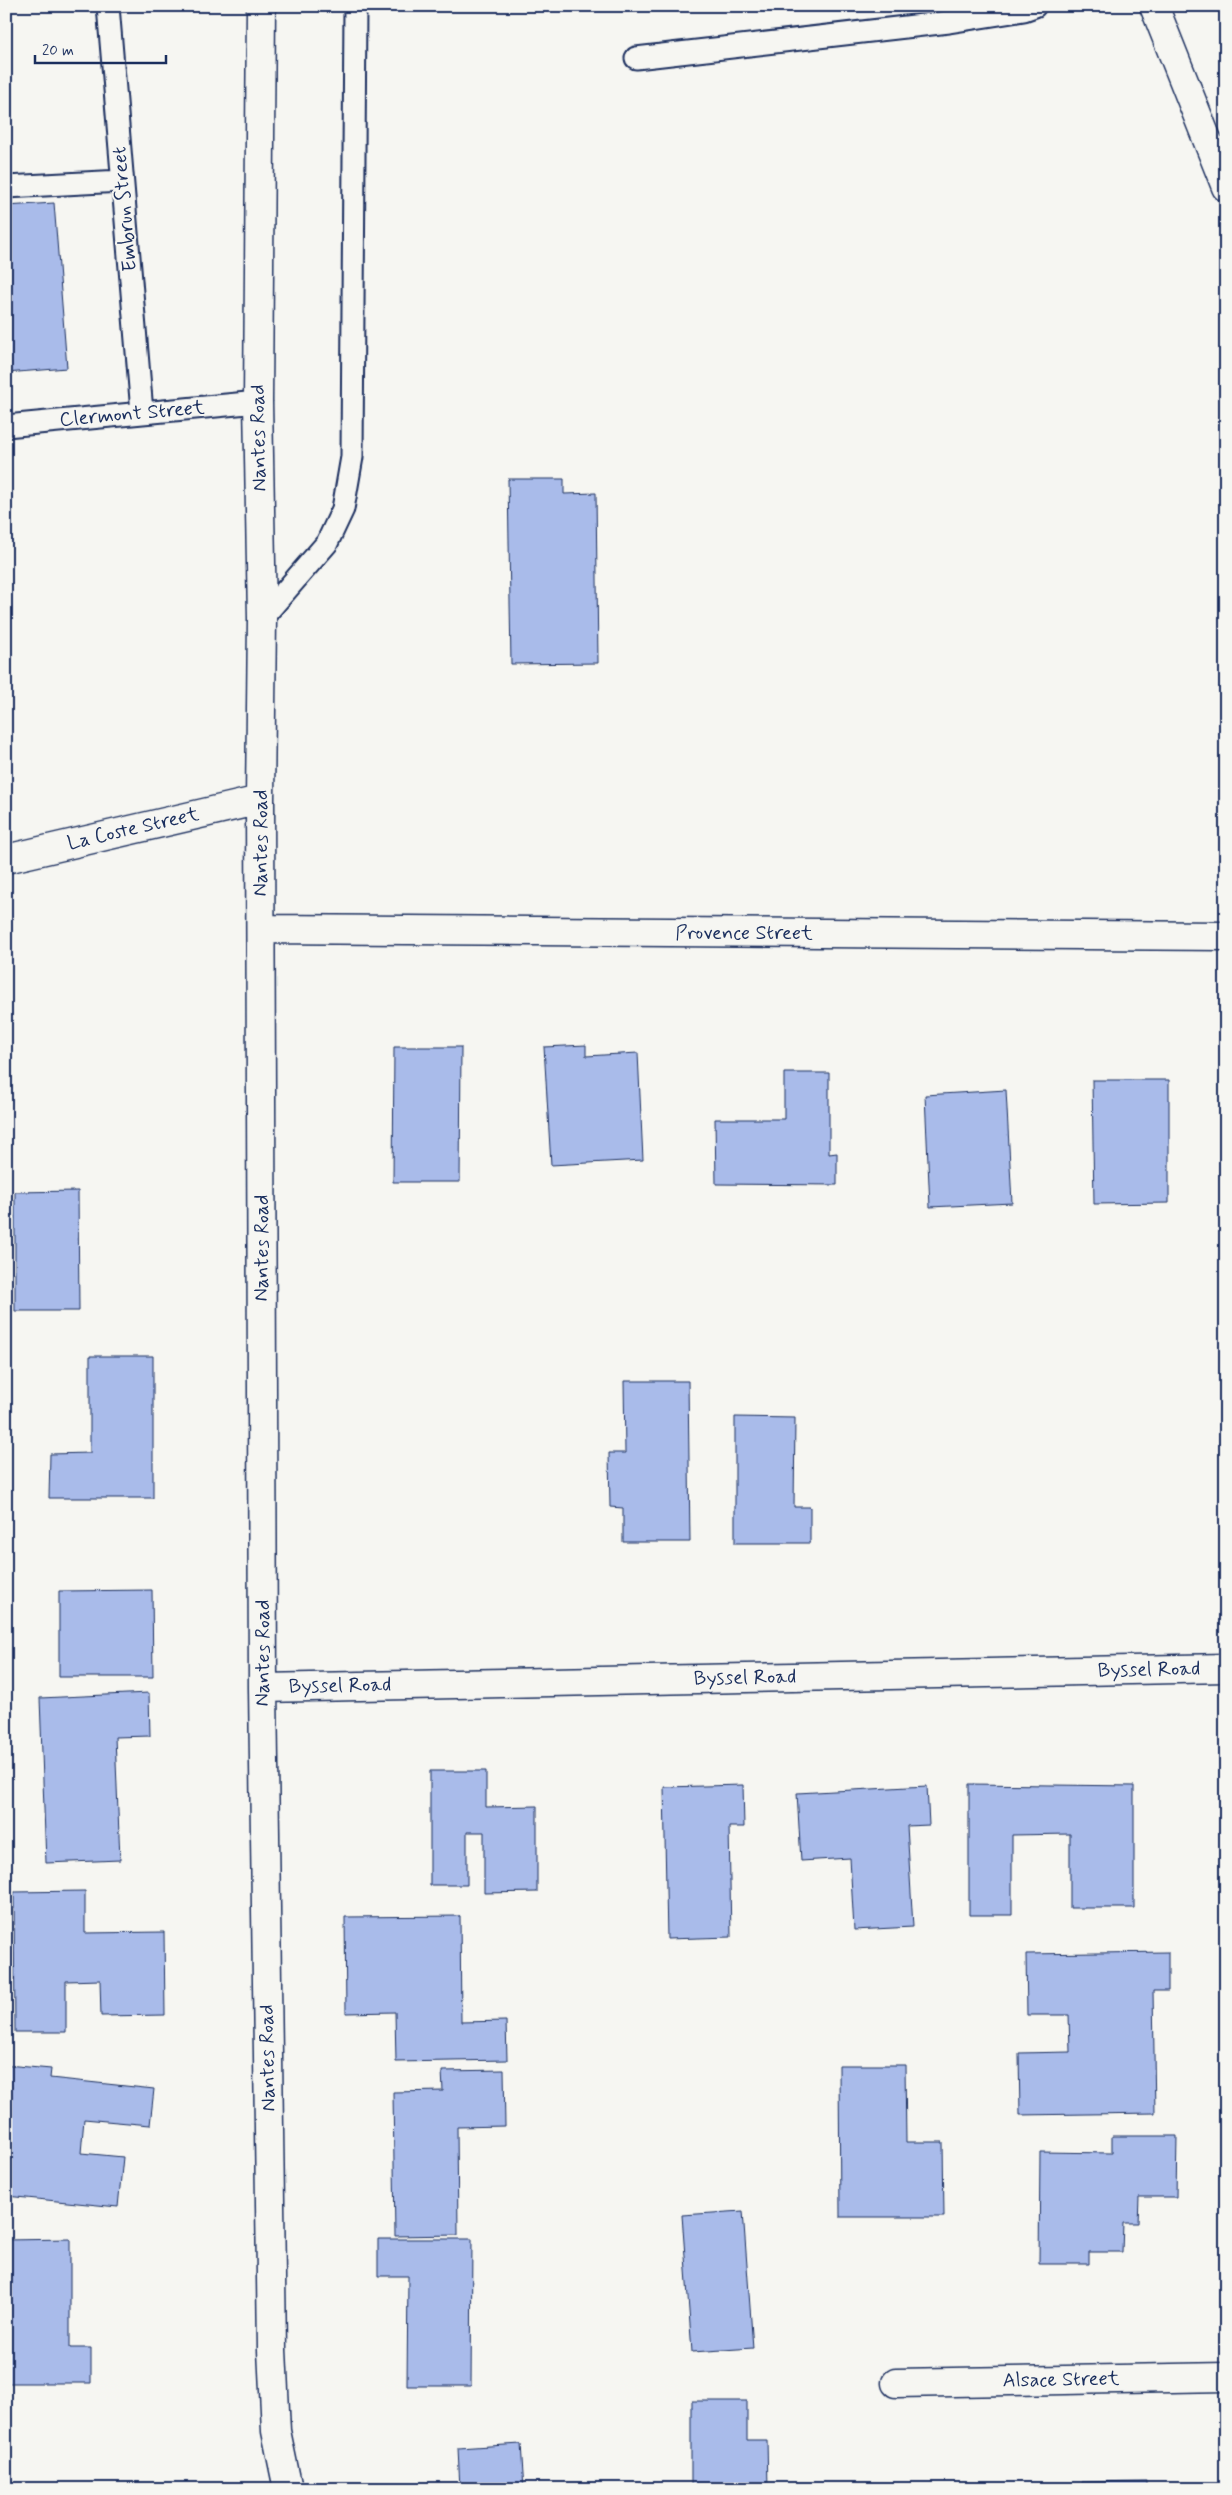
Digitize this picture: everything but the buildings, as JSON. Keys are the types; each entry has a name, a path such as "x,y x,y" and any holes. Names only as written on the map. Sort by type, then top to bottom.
{"street":[{"name":"Nantes Road","path":"261,6 258,402 262,618 260,800 262,929 263,1688 272,2350 276,2431 288,2489"},
{"path":"1154,6 1226,187"},
{"name":"La Coste Street","path":"6,859 260,800"},
{"name":"Provence Street","path":"262,929 1226,936"},
{"name":"Byssel Road","path":"263,1688 1226,1668"},
{"name":"Alsace Street","path":"896,2384 1226,2377"}],"lane":[{"name":"Embrun Street","path":"108,6 142,412"},
{"path":"262,618 327,543 343,509 352,457 355,6"},
{"path":"636,58 949,22 1024,10 1036,6"},
{"path":"6,187 122,181"},
{"name":"Clermont Street","path":"6,426 258,402"}]}
